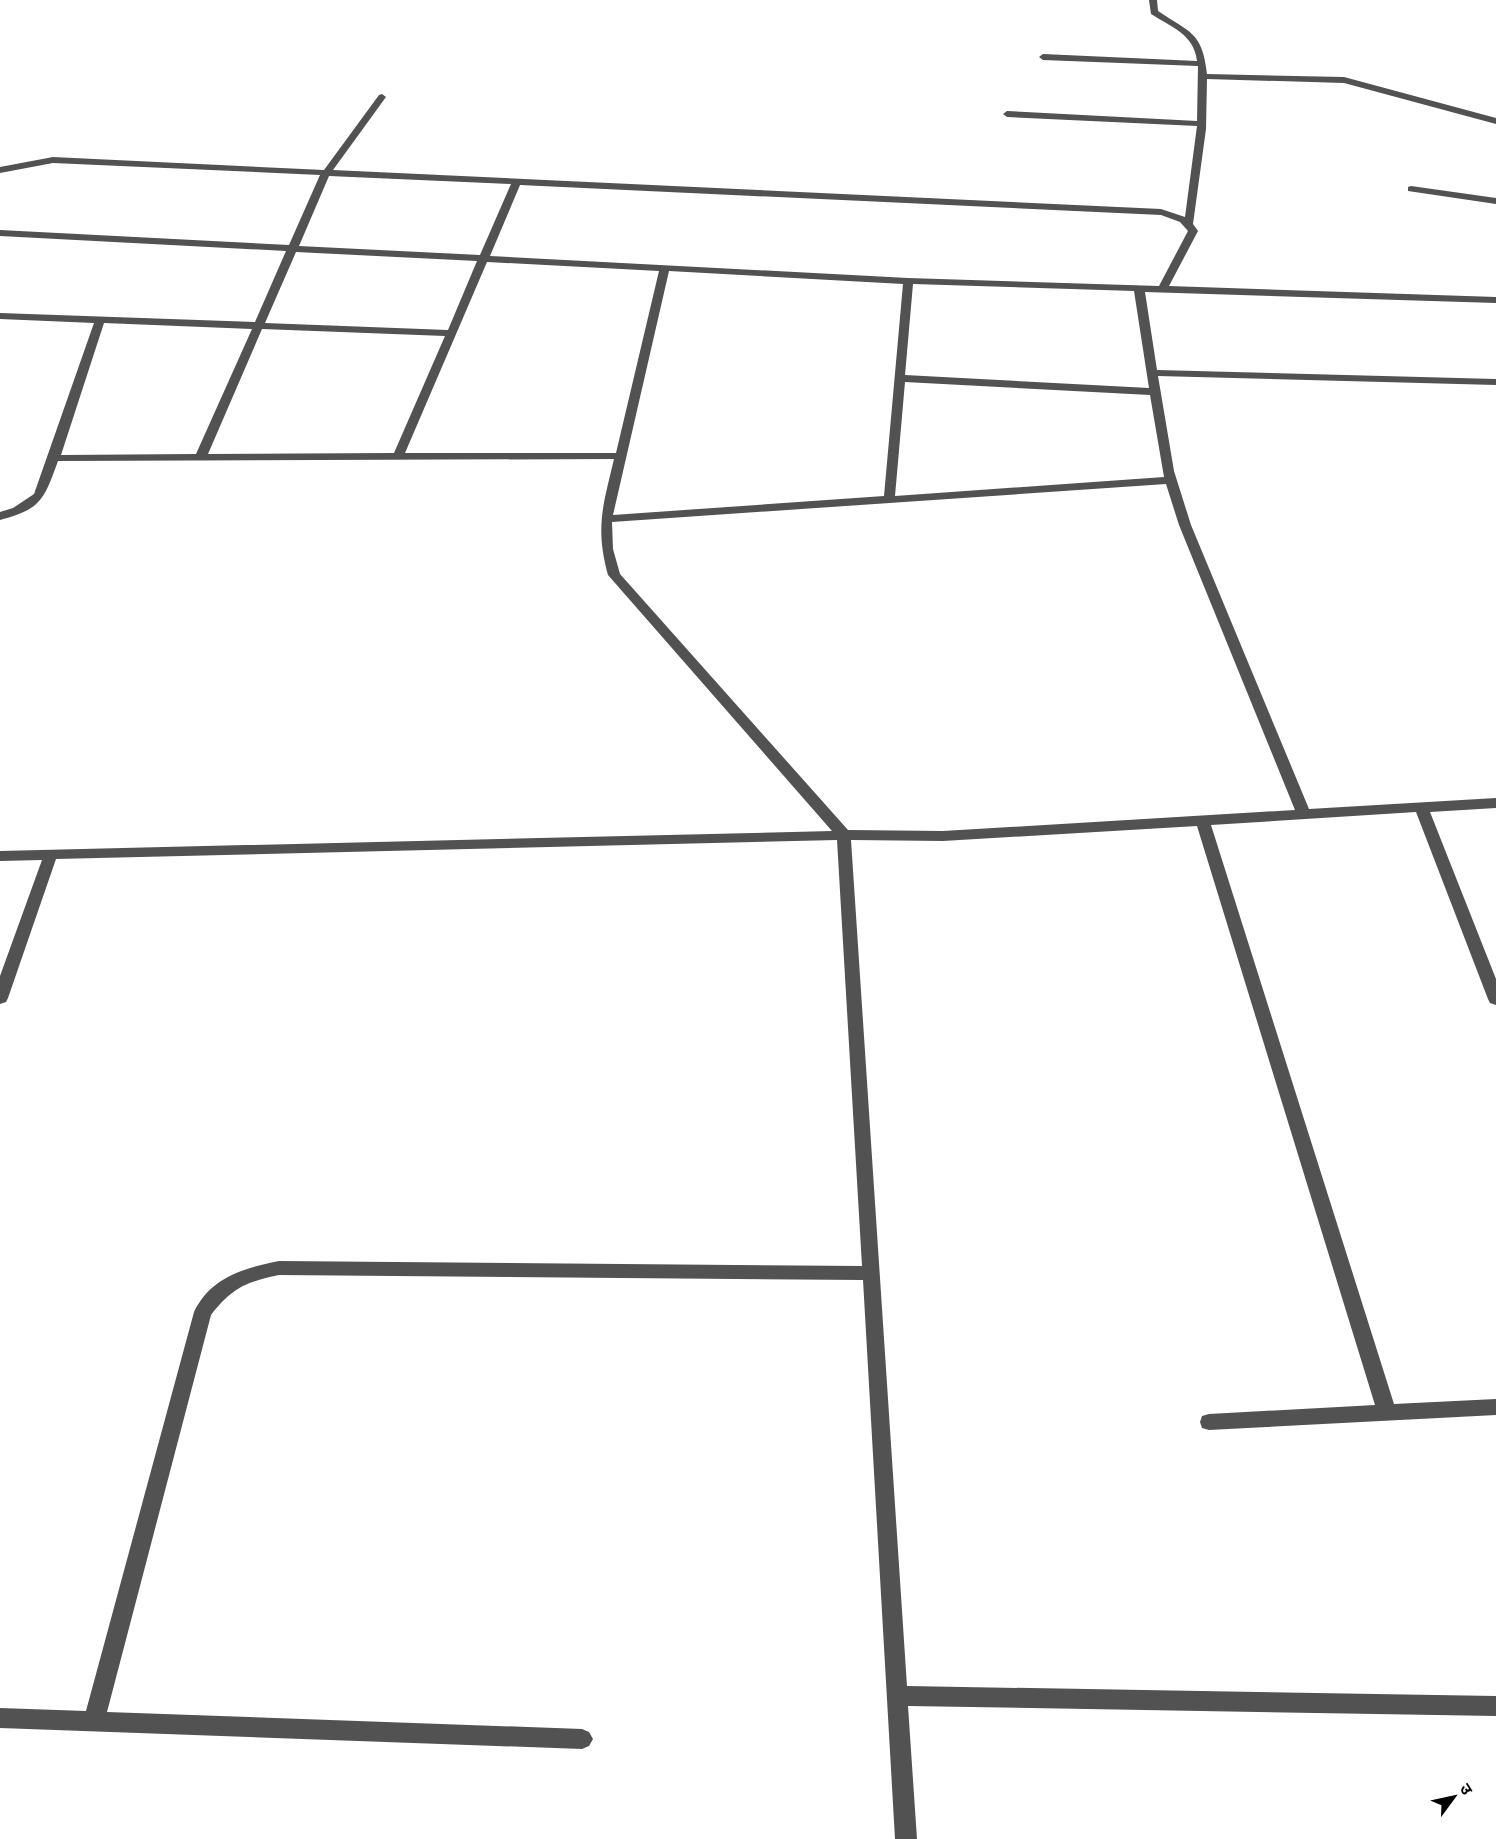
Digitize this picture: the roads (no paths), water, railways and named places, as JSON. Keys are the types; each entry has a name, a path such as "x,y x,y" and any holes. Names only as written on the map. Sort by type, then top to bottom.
{"street":[{"path":"1152,0 1154,12 1193,37 1202,55 1200,155 1189,222 1193,231 1163,289"},
{"path":"1043,57 1202,64"},
{"path":"1202,76 1344,80 1496,121"},
{"path":"200,458 326,173 382,97"},
{"path":"1007,114 1201,124"},
{"path":"0,170 53,160 1161,212 1178,216 1189,222"},
{"path":"398,457 516,183"},
{"path":"1411,189 1496,201"},
{"path":"0,233 908,281 1496,300"},
{"path":"665,268 606,519 607,549 614,575 844,835 906,1839"},
{"path":"889,501 908,281"},
{"path":"1139,289 1172,480 1185,525 1304,815"},
{"path":"0,316 452,333"},
{"path":"0,516 17,511 39,496 54,458 100,319"},
{"path":"1153,373 1496,382"},
{"path":"900,378 1156,392"},
{"path":"54,458 621,456"},
{"path":"606,519 1172,480"},
{"path":"0,856 844,835 943,836 1496,803"},
{"path":"1421,808 1496,999"},
{"path":"1203,821 1387,1413"},
{"path":"0,998 51,854"},
{"path":"94,1721 203,1312 220,1289 246,1274 279,1268 871,1273"},
{"path":"1209,1422 1496,1407"},
{"path":"897,1696 1496,1706"},
{"path":"0,1718 582,1739"}]}
